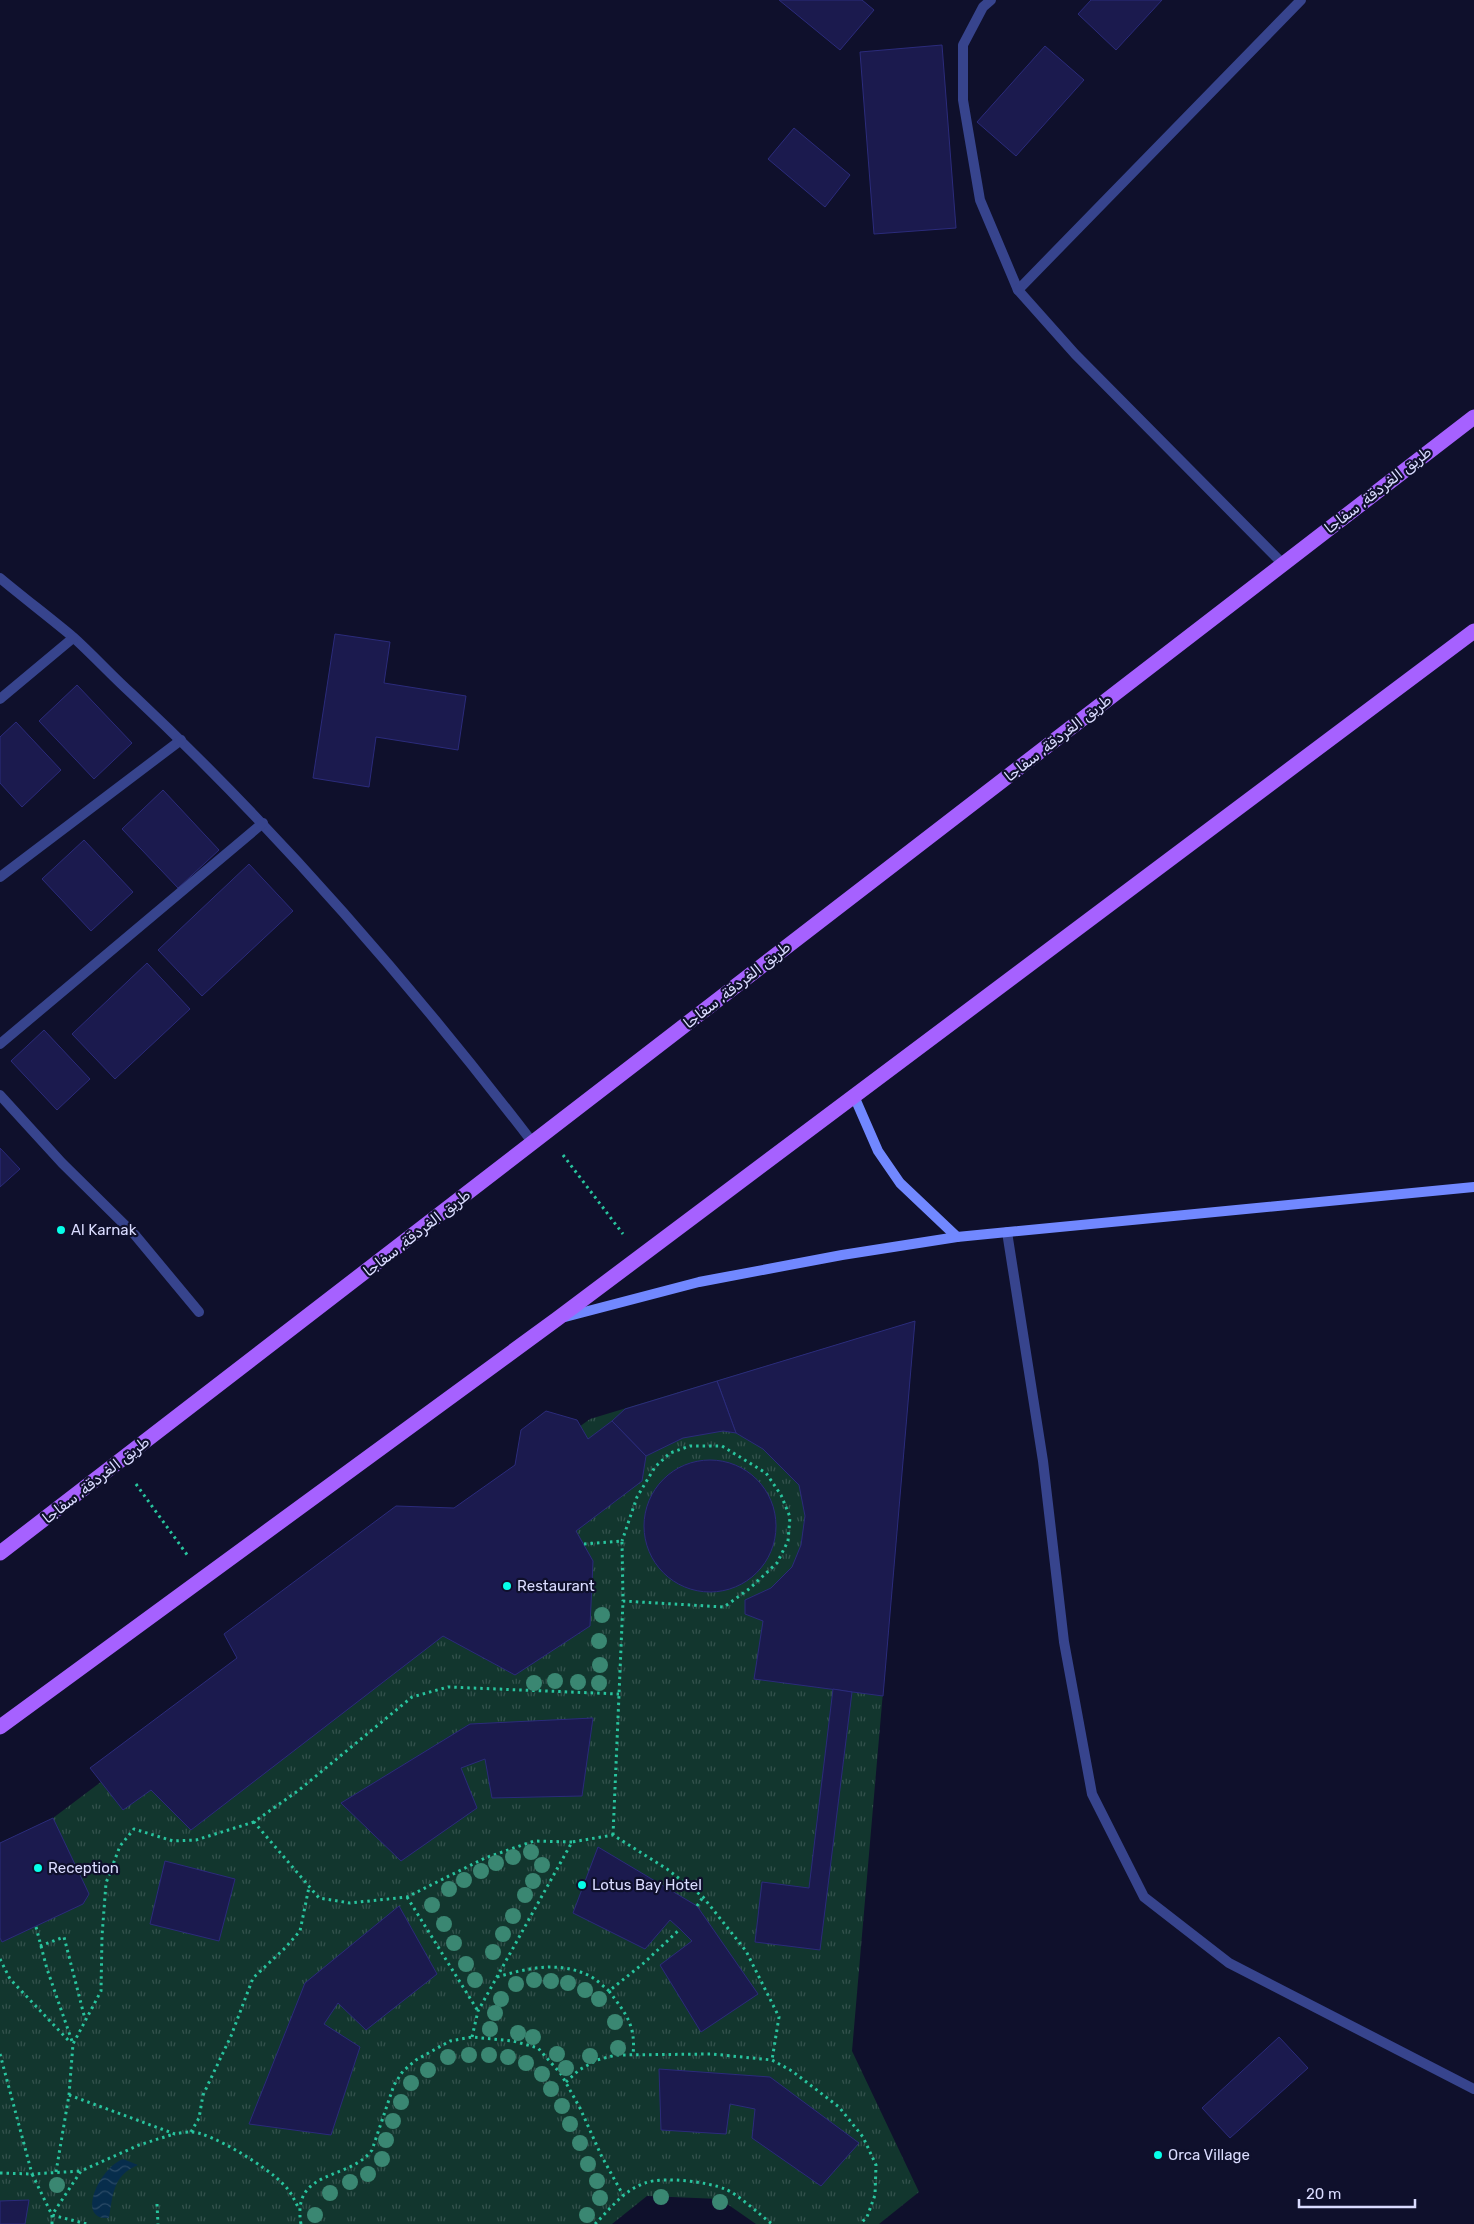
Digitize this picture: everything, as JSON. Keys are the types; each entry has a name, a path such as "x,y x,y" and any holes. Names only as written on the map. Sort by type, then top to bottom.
{"main road":[{"name":"طريق الغردقة, سفاجا","path":"0,1554 1474,417"},
{"path":"0,1727 557,1319 1474,630"}],"street":[{"path":"991,0 984,7 963,45 963,100 980,200 1018,290 1075,354 1283,564"},
{"path":"1018,290 1302,0"},
{"path":"0,578 73,638 181,740 263,823 413,992 477,1070 533,1143"},
{"path":"0,699 73,638"},
{"path":"0,877 181,740"},
{"path":"0,1044 263,823"},
{"path":"0,1095 62,1163 135,1235 199,1312"},
{"path":"854,1096 878,1151 900,1183 957,1237"},
{"path":"557,1319 698,1282 842,1255 957,1237 1474,1187"},
{"path":"1007,1232 1043,1461 1064,1642 1092,1794 1144,1897 1229,1963 1474,2089"}],"path":[{"path":"546,1133 640,1256"},
{"path":"614,1835 623,1601 622,1542 637,1497 655,1467 670,1453 690,1446 722,1446 766,1473 781,1495 790,1517 788,1541 777,1563 749,1589 724,1606 623,1601"},
{"path":"120,1462 204,1578"},
{"path":"584,1544 622,1542"},
{"path":"56,2172 69,2095 73,2044 101,1990 102,1936 106,1883 120,1846 134,1830 173,1841 196,1840 254,1822 299,1790 412,1697 448,1687 619,1694"},
{"path":"254,1822 319,1898 350,1903 407,1897 485,1858 534,1841 572,1842 614,1835 667,1869 703,1897 746,1951 780,2017 772,2060"},
{"path":"472,2037 478,2011 572,1842"},
{"path":"191,2132 198,2118 204,2095 231,2036 253,1978 300,1931 309,1886"},
{"path":"407,1897 478,2011"},
{"path":"697,1906 703,1897"},
{"path":"36,1927 40,1946 73,2044"},
{"path":"609,1991 645,1962 680,1929"},
{"path":"40,1946 64,1937 85,2020"},
{"path":"0,1959 10,1980 73,2044"},
{"path":"496,1978 528,1968 560,1967 589,1975 609,1991 629,2019 635,2037 633,2055"},
{"path":"299,2209 304,2195 314,2183 334,2172 357,2164 366,2158 372,2150 394,2085 403,2071 416,2060 450,2040 472,2037 513,2041 538,2048 566,2082 601,2155 623,2195"},
{"path":"0,2054 32,2174 52,2215 52,2224"},
{"path":"566,2082 579,2070 597,2060 616,2055 712,2054 772,2060 792,2071 839,2107 863,2137 876,2165 876,2195 867,2217 860,2224"},
{"path":"69,2095 175,2134"},
{"path":"0,2173 32,2174 82,2171 139,2145 175,2134 191,2132 207,2136 246,2157 281,2182 291,2193 299,2209 302,2224"},
{"path":"52,2215 82,2171"},
{"path":"595,2224 623,2195 645,2182 662,2180 694,2182 726,2189 772,2224"},
{"path":"157,2204 158,2224"},
{"path":"52,2215 87,2224"}],"green space":[{"path":"915,1321 852,2051 919,2192 879,2224 756,2224 720,2199 647,2196 612,2224 0,2224 0,1843 53,1818 421,1541 590,1419"}],"water":[{"path":"123,2159 138,2165 123,2174 119,2180 113,2193 109,2218 99,2217 94,2211 92,2203 94,2193 106,2173"}],"building":[{"path":"779,0 862,0 874,10 840,50"},
{"path":"1091,0 1162,0 1116,50 1078,14"},
{"path":"942,45 956,228 874,234 860,52"},
{"path":"1045,46 1084,80 1016,156 977,122"},
{"path":"794,128 850,175 825,207 768,159"},
{"path":"335,634 390,642 384,683 466,696 458,750 376,737 369,787 313,778"},
{"path":"77,685 132,743 94,779 39,721"},
{"path":"16,722 61,770 22,807 0,783 0,737"},
{"path":"163,790 219,850 178,888 122,829"},
{"path":"84,840 133,892 91,931 42,879"},
{"path":"249,864 293,911 202,996 158,950"},
{"path":"147,963 190,1009 115,1079 72,1034"},
{"path":"44,1030 90,1079 57,1110 11,1061"},
{"path":"0,1148 20,1169 0,1187"},
{"path":"915,1321 883,1696 754,1679 763,1621 745,1614 745,1600 771,1588 792,1567 801,1545 805,1516 799,1485 763,1449 736,1433 717,1381"},
{"path":"717,1381 736,1433 723,1431 683,1438 646,1456 612,1421 625,1409"},
{"path":"546,1411 577,1420 588,1439 612,1421 646,1456 642,1481 576,1531 593,1561 590,1626 515,1675 443,1636 191,1830 151,1790 123,1810 90,1768 237,1658 224,1634 396,1506 454,1508 515,1465 521,1430"},
{"path":"710,1460 723,1461 735,1465 757,1479 771,1501 775,1513 775,1539 771,1551 757,1573 735,1587 723,1591 710,1592 697,1591 685,1587 663,1573 649,1551 645,1539 644,1526 645,1513 649,1501 663,1479 685,1465 697,1461"},
{"path":"833,1689 852,1692 820,1950 755,1942 762,1882 809,1888"},
{"path":"593,1718 582,1796 492,1798 485,1759 461,1768 477,1808 401,1861 341,1803 470,1724"},
{"name":"Reception","path":"53,1818 89,1894 83,1904 2,1942 0,1938 0,1843"},
{"path":"598,1847 697,1906 758,1994 701,2032 660,1965 692,1941 680,1929 670,1920 645,1949 573,1913"},
{"path":"165,1861 235,1879 219,1941 150,1924"},
{"path":"399,1906 437,1974 366,2030 338,2003 324,2024 360,2047 331,2135 249,2124 305,1983"},
{"path":"1279,2037 1308,2068 1230,2138 1202,2108"},
{"path":"659,2069 770,2077 859,2143 821,2186 752,2138 755,2109 730,2104 726,2134 661,2130"},
{"path":"29,2200 25,2224 0,2224 0,2201"}],"place":[{"name":"Al Karnak","path":"61,1230"},
{"name":"Restaurant","path":"507,1586"},
{"name":"Reception","path":"38,1868"},
{"name":"Lotus Bay Hotel","path":"582,1885"},
{"name":"Orca Village","path":"1158,2155"}]}
